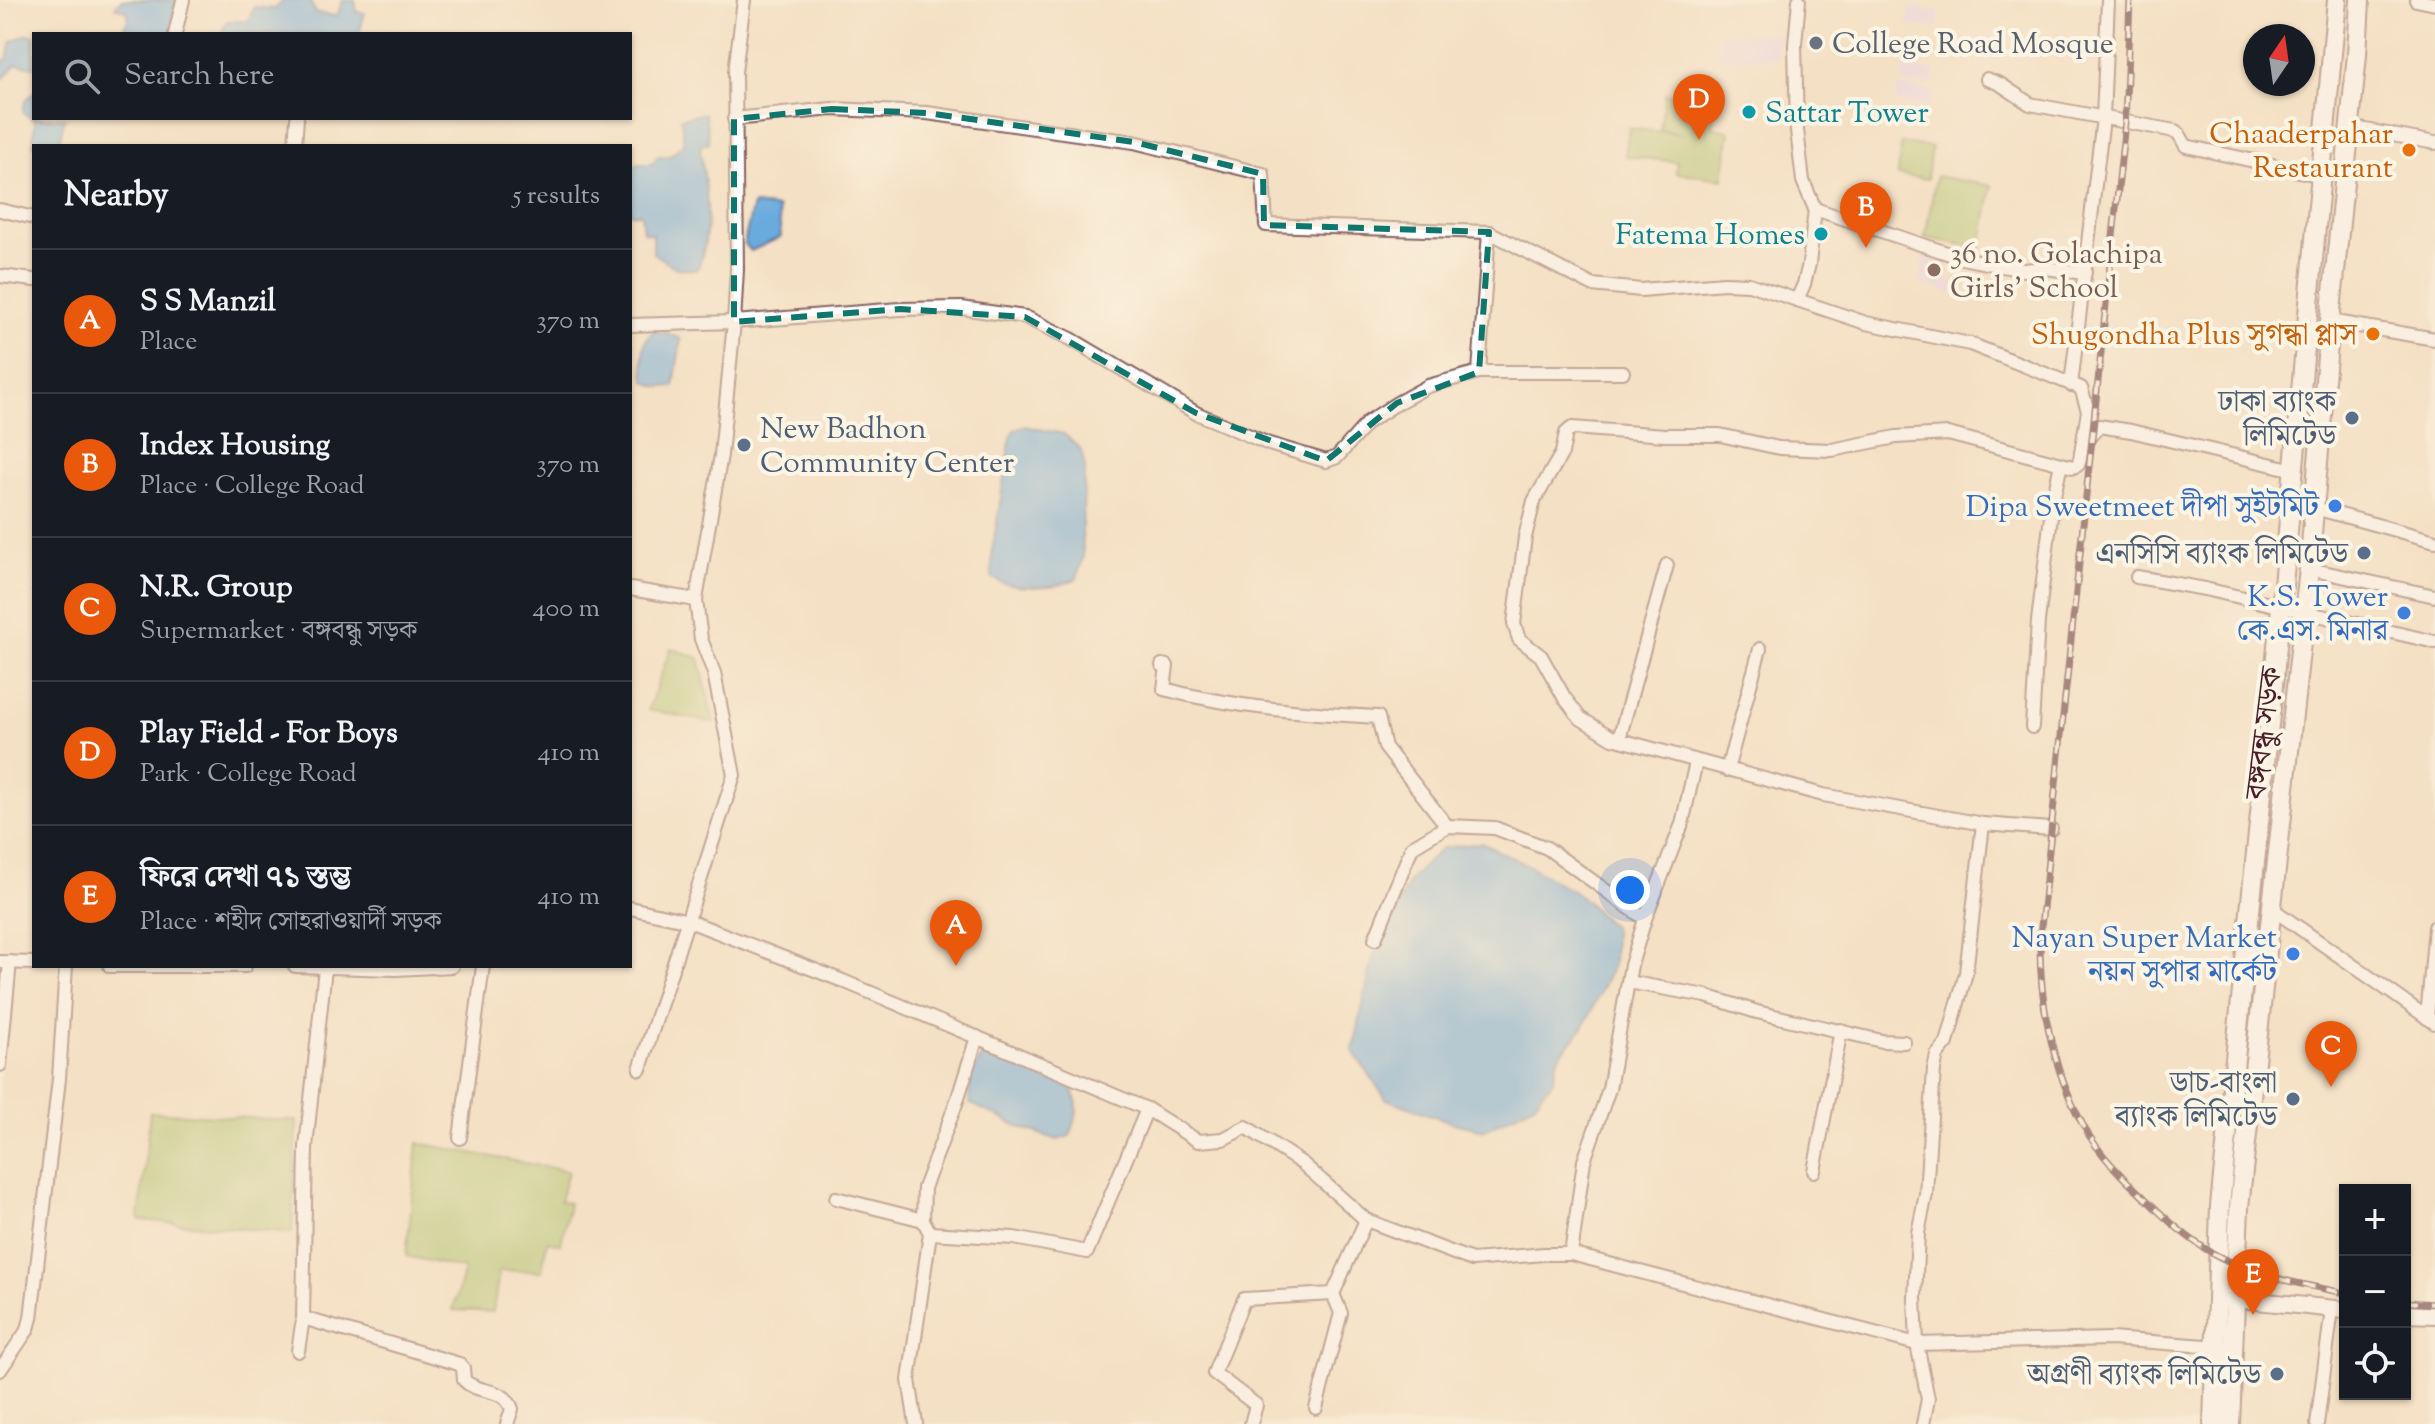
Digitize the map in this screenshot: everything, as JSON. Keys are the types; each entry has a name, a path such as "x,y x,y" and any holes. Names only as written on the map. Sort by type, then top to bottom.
{"main road":[{"name":"বঙ্গবন্ধু সড়ক","path":"2230,1424 2223,1174 2281,607 2337,0"},
{"name":"বঙ্গবন্ধু সড়ক","path":"2227,1298 2305,613 2360,0"},
{"name":"বঙ্গবন্ধু সড়ক","path":"2213,1424 2226,1347"}],"street":[{"path":"175,32 183,0"},
{"path":"640,1069 734,775 714,673 701,639 696,600 721,455 734,322 737,269 735,72 744,0"},
{"path":"1797,300 1809,264 1815,209 1803,181 1797,130 1795,44 1799,0"},
{"path":"2071,385 2103,118 2108,0"},
{"path":"2416,0 2435,4"},
{"path":"1987,79 2030,104 2175,131 2186,146 2322,176"},
{"path":"734,119 832,109 927,113 1134,142 1263,174 1266,225 1489,232 1592,285 1641,290 1749,284 1866,323 1970,344 2081,388 2088,411 2078,465 2073,467 1948,434 1896,437 1832,450 1779,448 1720,435 1665,435 1572,428 1566,433 1562,453 1534,501 1525,537 1514,624 1519,639 1541,656 1580,718 1619,739 1823,795 1983,824 2051,829"},
{"path":"295,144 297,120"},
{"path":"2350,127 2435,143"},
{"path":"1815,209 1962,258 2023,270 2045,268 2085,273"},
{"path":"0,210 32,218"},
{"path":"1479,372 1489,232"},
{"path":"0,276 32,280"},
{"path":"632,325 734,322 900,309 961,308 1025,317 1071,339 1196,413 1269,444 1326,461 1337,457 1368,422 1428,386 1479,372 1623,372"},
{"path":"2330,321 2435,339"},
{"path":"2082,446 2099,426 2294,470"},
{"path":"2032,727 2038,621 2053,500 2061,464"},
{"path":"2315,508 2435,541"},
{"path":"1619,739 1667,565"},
{"path":"2309,569 2435,596"},
{"path":"2137,577 2205,589 2435,642"},
{"path":"632,589 696,600"},
{"path":"1727,770 1760,649"},
{"path":"1162,665 1167,666 1164,689 1195,698 1298,712 1378,717 1385,747 1447,826"},
{"path":"1571,1254 1584,1161 1609,1089 1628,982 1645,919 1682,824 1696,762"},
{"path":"1923,1424 1928,1399 1917,1344 1915,1298 1934,1069 1937,1055 1947,1043 1966,973 1983,824"},
{"path":"1375,939 1412,847 1447,826 1495,828 1547,848 1645,919"},
{"path":"632,908 689,921 977,1037 1147,1109 1198,1141 1223,1139 1246,1127 1303,1164 1366,1220 1472,1260 1571,1254 1917,1344 2111,1339 2226,1347"},
{"path":"2271,908 2431,1020"},
{"path":"2431,1020 2435,927"},
{"path":"0,1065 5,962 32,963"},
{"path":"0,1370 28,1329 31,1318 59,1079 66,968"},
{"path":"298,1351 303,1318 306,1147 325,968"},
{"path":"460,1138 483,968"},
{"path":"1628,982 1706,996 1757,1012 1882,1041 1904,1042"},
{"path":"1814,1171 1841,1030"},
{"path":"916,1424 909,1380 930,1233 923,1220 924,1188 977,1037"},
{"path":"930,1233 1014,1238 1087,1252 1147,1109"},
{"path":"836,1198 923,1220"},
{"path":"1316,1408 1341,1313 1333,1294 1366,1220"},
{"path":"1251,1424 1256,1405 1214,1373 1244,1299 1333,1294"},
{"path":"2227,1298 2338,1309 2317,1424"},
{"path":"2411,1314 2435,1315"},
{"path":"303,1318 459,1364 463,1368 464,1380 471,1387 500,1394 508,1400 512,1409 507,1424"}],"highlighted area":[{"path":"832,109 927,113 1134,142 1263,174 1264,225 1489,232 1479,372 1397,403 1326,461 1196,413 1025,317 900,309 734,322 734,119"}],"shaded area":[{"path":"1910,8 1939,11 1938,28 1909,26"},
{"path":"1719,34 1778,35 1778,59 1719,58"},
{"path":"1904,67 1935,71 1932,86 1902,82"},
{"path":"1898,86 1933,91 1931,107 1896,102"},
{"name":"36 no. Golachipa Girls' School","path":"1925,254 1948,260 1945,280 1962,284 1959,294 1919,285"}],"green space":[{"path":"1665,93 1717,101 1713,128 1730,131 1723,179 1676,173 1677,162 1625,156 1629,128 1682,134 1660,129"},
{"path":"1901,143 1931,147 1927,179 1898,175"},
{"path":"1936,176 1992,186 1981,248 1925,238"},
{"path":"671,648 699,658 714,723 648,710"},
{"path":"150,1112 297,1121 292,1233 139,1220"},
{"path":"418,1143 568,1171 560,1201 569,1203 561,1244 547,1241 542,1271 499,1271 493,1312 453,1310 464,1269 406,1256"}],"water":[{"path":"121,0 178,0 171,32 121,32 128,20 127,11 115,7"},
{"path":"284,0 309,0 316,13 337,16 343,0 355,0 357,12 365,13 360,32 222,32 227,21 248,21 254,7 275,9"},
{"path":"27,34 32,35 32,67 16,64 4,78 0,78 0,63 7,59 12,41"},
{"path":"32,94 32,119 23,112 25,101"},
{"path":"705,113 709,143 701,145 700,150 707,226 697,270 676,268 653,253 653,234 643,232 641,214 632,213 632,164 652,164 658,156 670,156 684,143 681,118"},
{"path":"64,120 59,142 33,144 35,121"},
{"path":"753,205 778,208 781,237 751,251 744,243"},
{"path":"654,331 681,339 674,386 658,387 645,381 644,348"},
{"path":"1024,426 1064,434 1081,450 1085,468 1083,557 1077,578 1068,582 1033,587 1010,585 992,577 992,552 1010,441 1014,430"},
{"path":"1482,843 1582,897 1614,929 1613,965 1583,1028 1558,1057 1553,1080 1534,1104 1485,1130 1457,1124 1386,1099 1353,1051 1373,957 1410,880 1442,848"},
{"path":"983,1055 1030,1065 1065,1081 1074,1094 1077,1106 1070,1136 1058,1140 1022,1128 969,1103 971,1075"}],"railway":[{"path":"2130,0 2125,122 2040,937 2045,1010 2063,1081 2083,1125 2113,1167 2158,1211 2212,1253 2237,1265 2282,1280 2339,1292"},
{"path":"2411,1302 2435,1304"}],"place":[{"name":"College Road Mosque","path":"1816,43"},
{"name":"Sattar Tower","path":"1749,112"},
{"name":"Play Field - For Boys","path":"1699,140"},
{"name":"Chaaderpahar Restaurant","path":"2409,150"},
{"name":"Fatema Homes","path":"1821,234"},
{"name":"Index Housing","path":"1866,248"},
{"name":"36 no. Golachipa Girls' School","path":"1934,270"},
{"name":"Shugondha Plus সুগন্ধা প্লাস","path":"2373,334"},
{"name":"ঢাকা ব্যাংক লিমিটেড","path":"2352,418"},
{"name":"New Badhon Community Center","path":"744,445"},
{"name":"Dipa Sweetmeet দীপা সুইটমিট","path":"2335,506"},
{"name":"এনসিসি ব্যাংক লিমিটেড","path":"2364,553"},
{"name":"K.S. Tower কে.এস. মিনার","path":"2404,613"},
{"name":"Nayan Super Market নয়ন সুপার মার্কেট","path":"2293,954"},
{"name":"S S Manzil","path":"956,966"},
{"name":"N.R. Group","path":"2331,1087"},
{"name":"ডাচ-বাংলা ব্যাংক লিমিটেড","path":"2293,1099"},
{"name":"ফিরে দেখা ৭১ স্তম্ভ","path":"2253,1315"},
{"name":"অগ্রণী ব্যাংক লিমিটেড","path":"2277,1374"}]}
